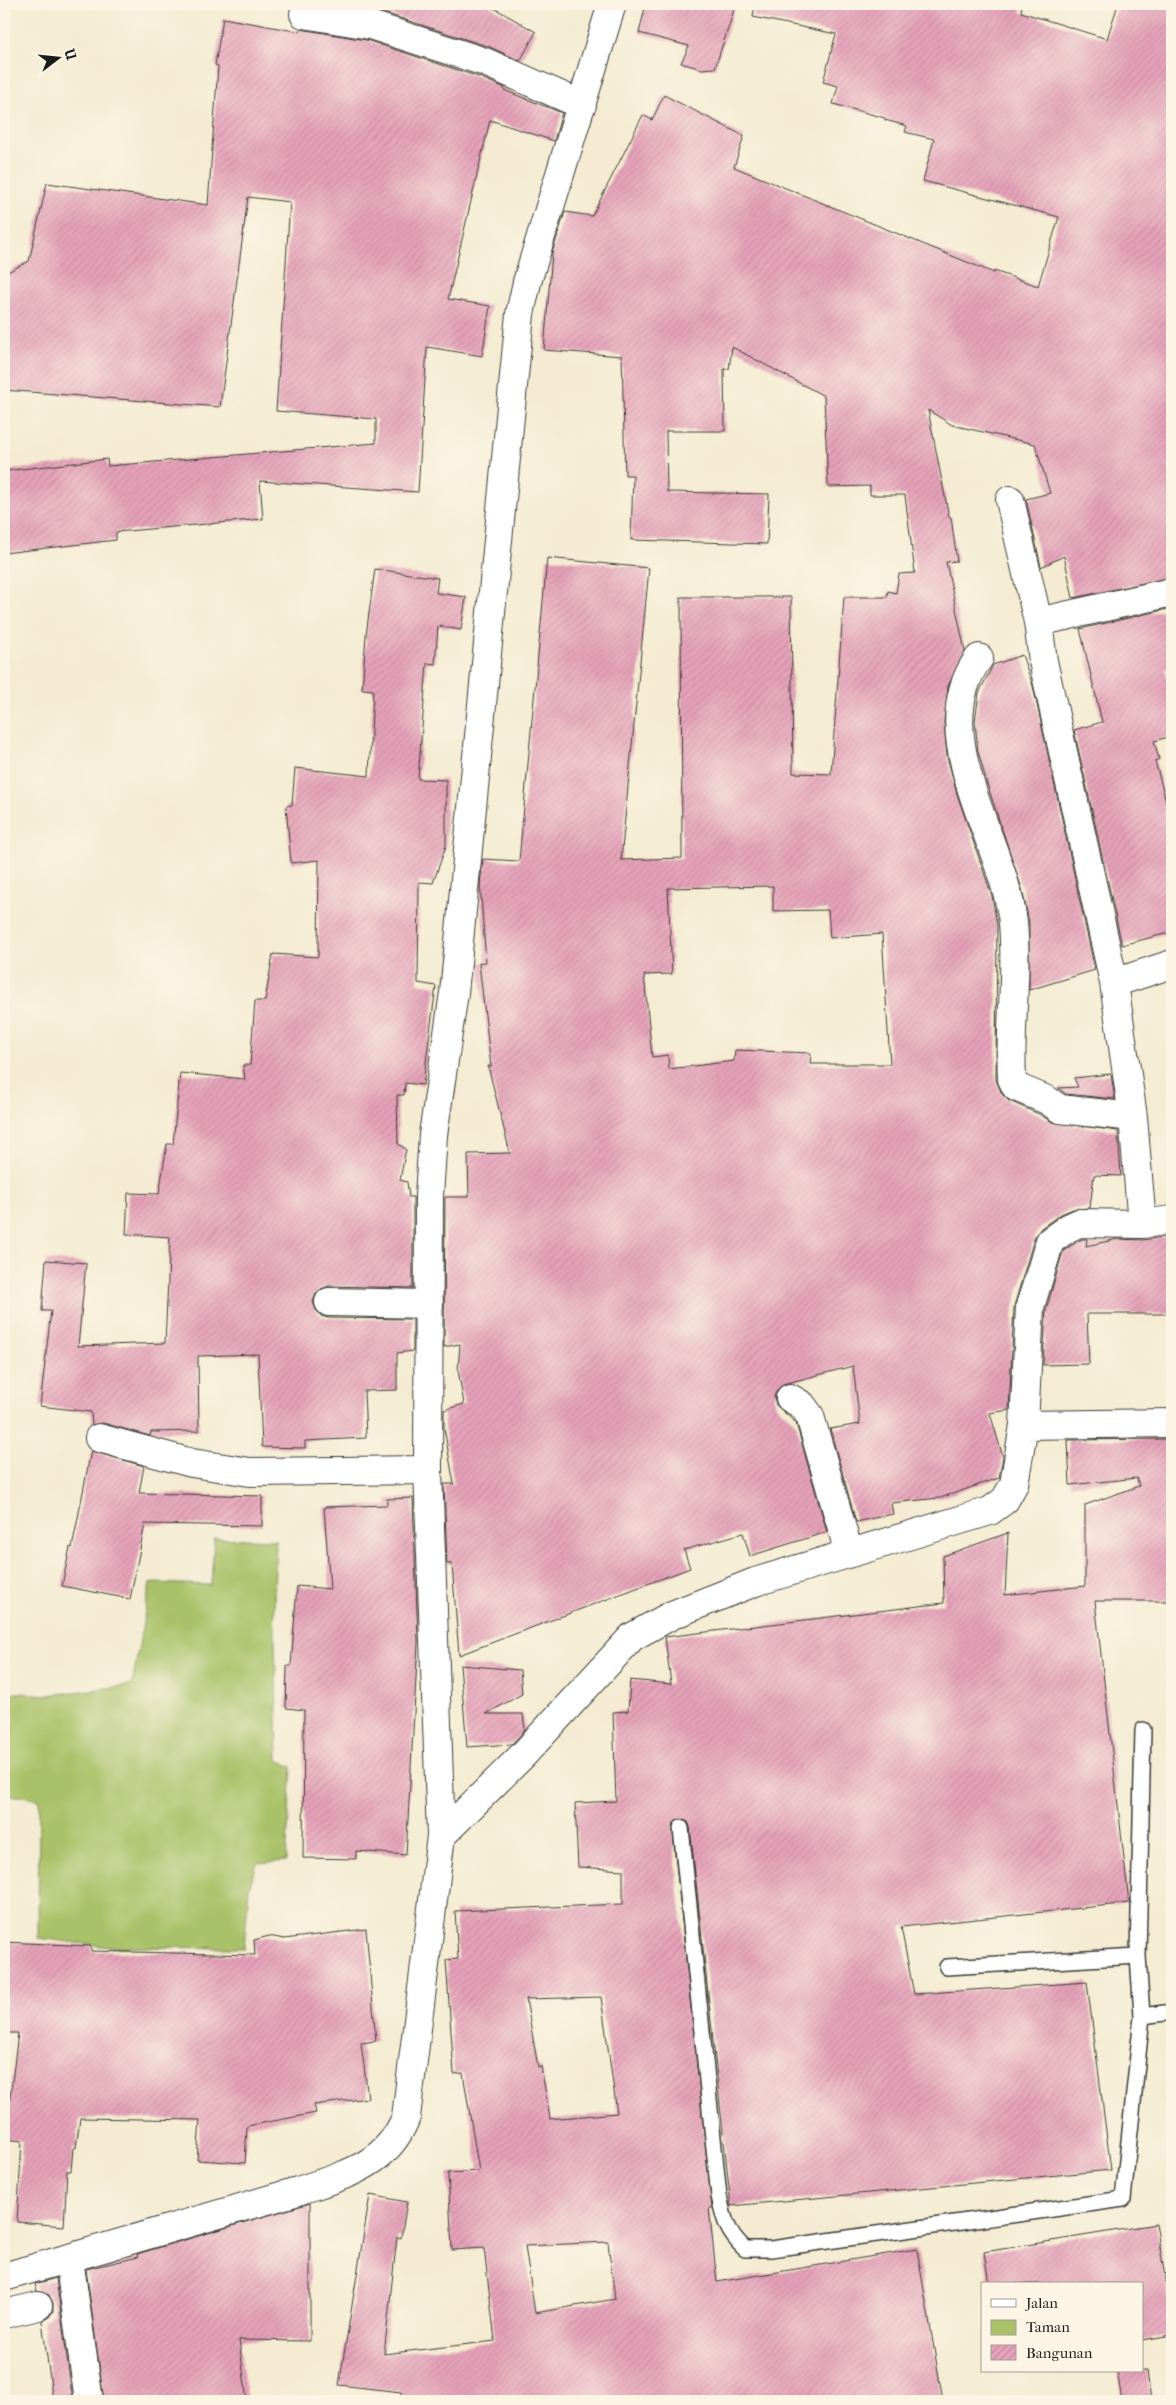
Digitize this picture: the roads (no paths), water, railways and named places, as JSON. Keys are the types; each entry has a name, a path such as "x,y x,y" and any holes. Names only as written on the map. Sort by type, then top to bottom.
{"street":[{"path":"4,2277 298,2191 368,2165 385,2151 401,2131 406,2117 440,1836 428,1470 429,1196 433,1135 454,993 520,314 527,282 584,95 603,40 612,4"},
{"path":"304,14 370,25 584,95"},
{"path":"1010,500 1038,622 1043,661 1114,983 1133,1117 1142,1224"},
{"path":"1038,622 1172,592"},
{"path":"979,658 971,668 960,699 959,737 981,820 1001,877 1013,922 1015,970 1012,1079 1016,1087 1047,1100 1060,1109 1133,1117"},
{"path":"1114,983 1172,964"},
{"path":"440,1836 523,1755 632,1637 672,1615 755,1582 849,1552 990,1511 1005,1500 1014,1484 1024,1425 1030,1307 1050,1241 1068,1228 1079,1224 1142,1224 1172,1220"},
{"path":"329,1302 429,1304"},
{"path":"790,1398 802,1405 810,1416 849,1552"},
{"path":"1024,1425 1172,1423"},
{"path":"99,1438 192,1463 250,1472 428,1470"},
{"path":"69,2259 89,2401"},
{"path":"4,2314 38,2306"}],"lane":[{"path":"681,1828 719,2196 724,2218 732,2236 745,2249 771,2249 1123,2199 1142,2016 1138,1956 1143,1730"},
{"path":"947,1967 1138,1956"},
{"path":"1142,2016 1172,2012"}]}
